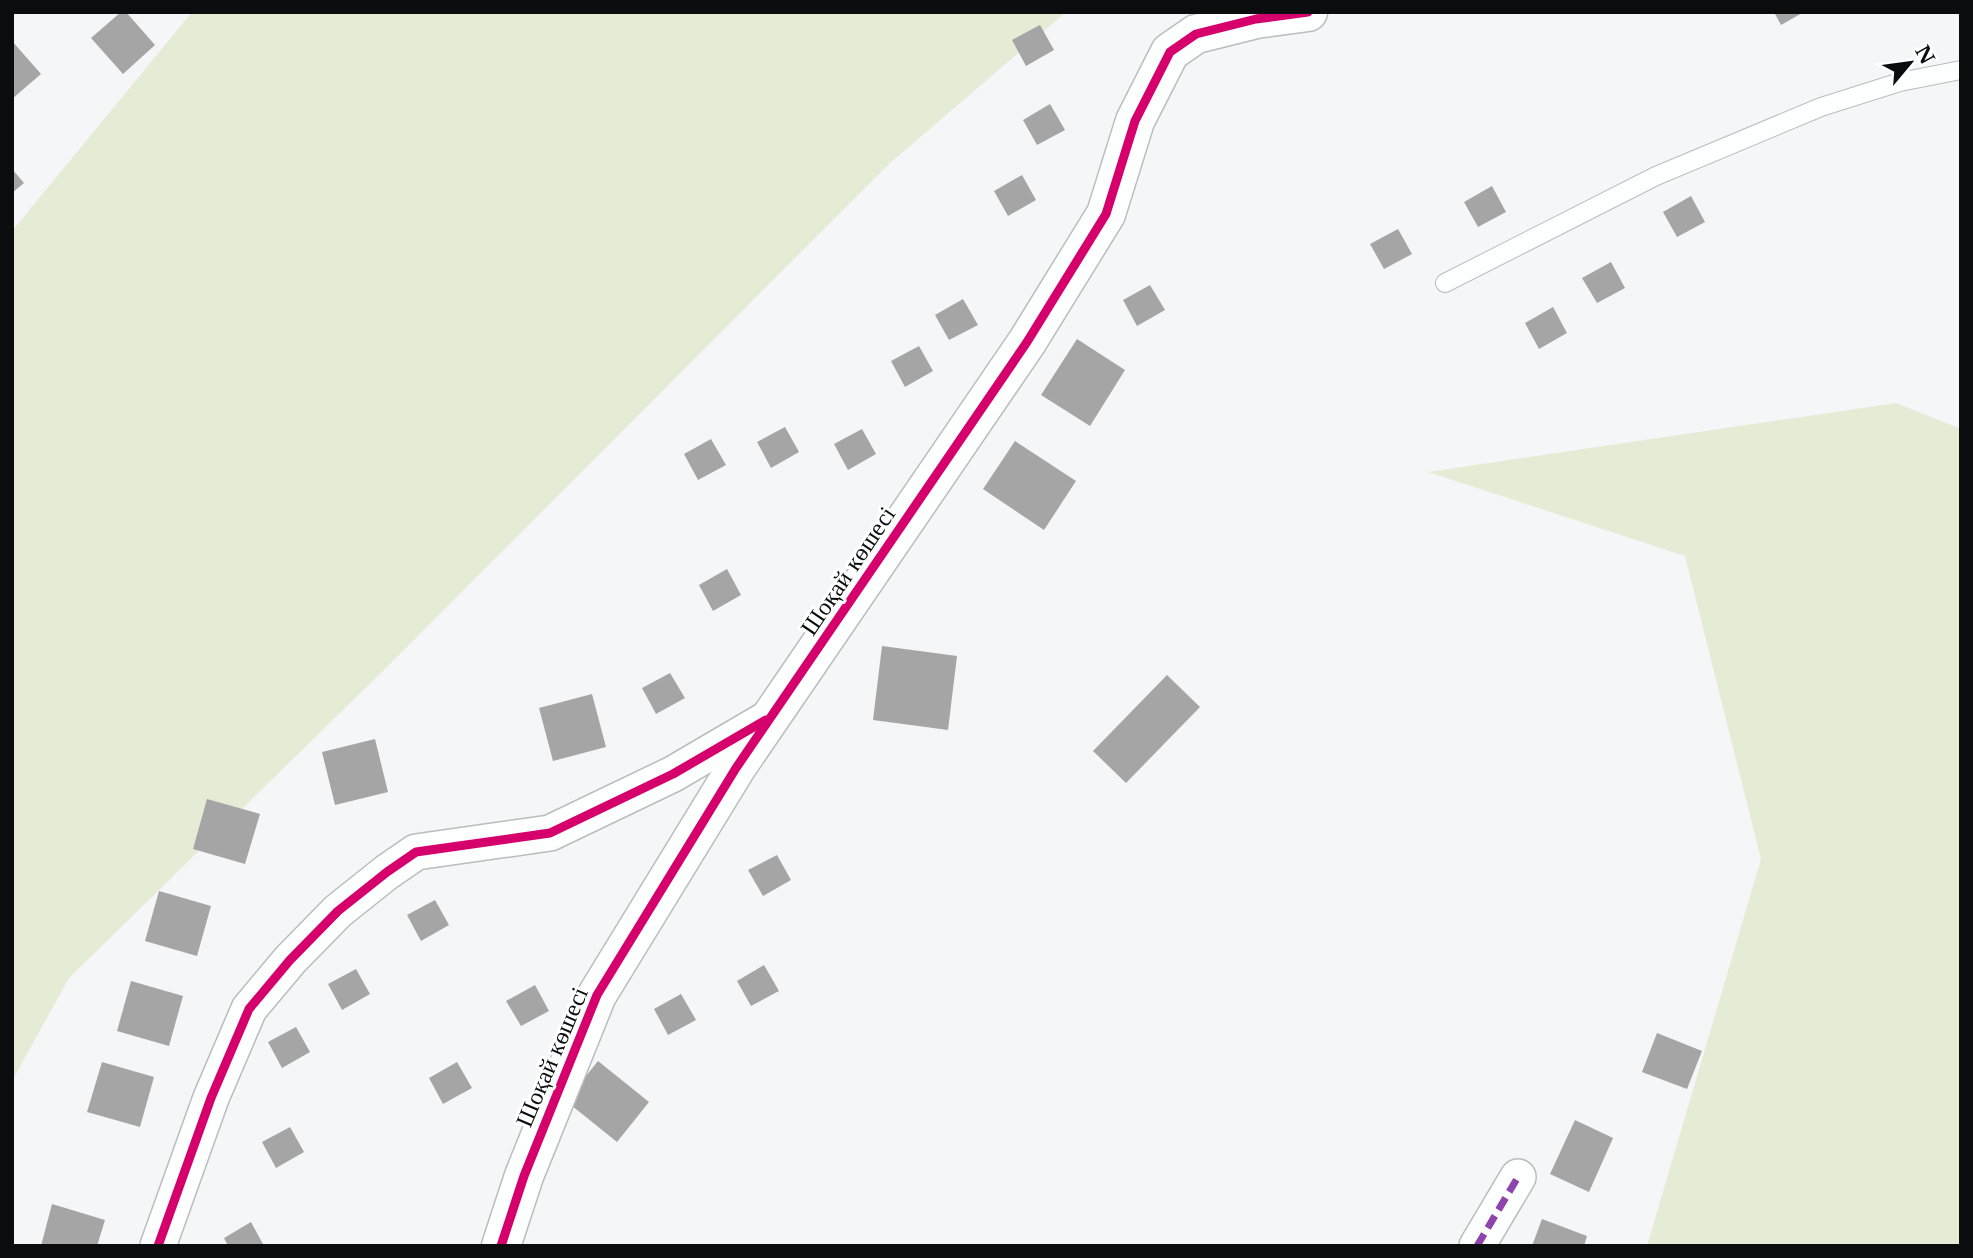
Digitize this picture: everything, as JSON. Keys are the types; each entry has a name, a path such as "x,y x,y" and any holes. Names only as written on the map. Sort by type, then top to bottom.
{"street":[{"name":"Шоқай көшесі","path":"501,1246 524,1176 597,995 736,768 1027,342 1106,214 1135,121 1170,52 1196,34 1256,19 1308,12"},
{"path":"158,1246 211,1098 249,1009 290,960 338,911 416,852 550,833 673,774 772,716"},
{"path":"1476,1246 1518,1177"}],"lane":[{"path":"1445,283 1656,176 1821,107 1900,82 1961,70"}],"green space":[{"path":"192,12 1066,12 890,163 384,670 69,978 12,1081 12,231"},
{"path":"1896,403 1961,429 1961,1246 1647,1246 1761,859 1685,556 1428,472"}],"building":[{"path":"121,12 126,12 155,45 123,74 91,38"},
{"path":"1774,12 1804,12 1781,25"},
{"path":"1040,25 1054,50 1026,66 1012,40"},
{"path":"12,41 41,74 12,99"},
{"path":"1050,104 1065,130 1037,145 1023,120"},
{"path":"12,169 24,183 12,193"},
{"path":"1022,175 1036,200 1008,216 994,191"},
{"path":"1492,186 1506,212 1478,227 1464,202"},
{"path":"1691,196 1705,222 1677,237 1663,212"},
{"path":"1398,229 1412,254 1384,269 1370,244"},
{"path":"1611,262 1625,288 1597,303 1582,278"},
{"path":"1150,285 1165,310 1137,326 1123,300"},
{"path":"963,299 978,325 949,340 935,315"},
{"path":"1553,307 1567,333 1539,349 1525,323"},
{"path":"1077,339 1125,370 1090,426 1041,395"},
{"path":"919,346 933,371 905,387 891,361"},
{"path":"785,427 799,452 771,468 757,442"},
{"path":"862,429 876,454 848,470 834,444"},
{"path":"711,439 726,465 698,480 684,454"},
{"path":"1015,441 1076,481 1044,530 983,489"},
{"path":"727,569 741,595 713,611 699,585"},
{"path":"882,646 957,656 948,730 873,720"},
{"path":"670,673 685,698 656,714 642,688"},
{"path":"1167,675 1200,707 1126,783 1093,751"},
{"path":"592,694 606,747 553,761 539,708"},
{"path":"375,739 388,792 335,805 322,752"},
{"path":"207,799 260,814 245,864 193,849"},
{"path":"777,855 791,880 763,896 748,870"},
{"path":"159,891 211,906 197,956 145,941"},
{"path":"435,900 449,925 421,941 407,915"},
{"path":"764,965 779,991 751,1006 737,981"},
{"path":"356,969 370,994 342,1010 328,984"},
{"path":"131,981 183,996 169,1046 117,1031"},
{"path":"535,985 549,1011 521,1026 506,1001"},
{"path":"681,994 696,1020 668,1035 654,1009"},
{"path":"296,1027 310,1052 282,1068 268,1042"},
{"path":"1657,1033 1702,1051 1687,1089 1642,1072"},
{"path":"598,1061 649,1102 617,1142 566,1101"},
{"path":"102,1062 154,1077 140,1127 87,1112"},
{"path":"457,1062 472,1088 443,1104 429,1078"},
{"path":"1575,1120 1613,1138 1589,1192 1550,1174"},
{"path":"290,1127 304,1152 276,1168 262,1142"},
{"path":"52,1204 105,1220 97,1246 41,1246"},
{"path":"1542,1219 1587,1236 1584,1246 1532,1246"},
{"path":"251,1222 264,1246 228,1246 224,1238"}],"marked path":[{"path":"1477,1246 1518,1177"}],"cycle path":[{"path":"501,1246 524,1176 597,995 736,768 1027,342 1106,214 1135,121 1170,52 1196,34 1256,19 1308,12"},
{"path":"158,1246 211,1098 249,1009 290,960 338,911 416,852 550,833 673,774 766,720"}]}
